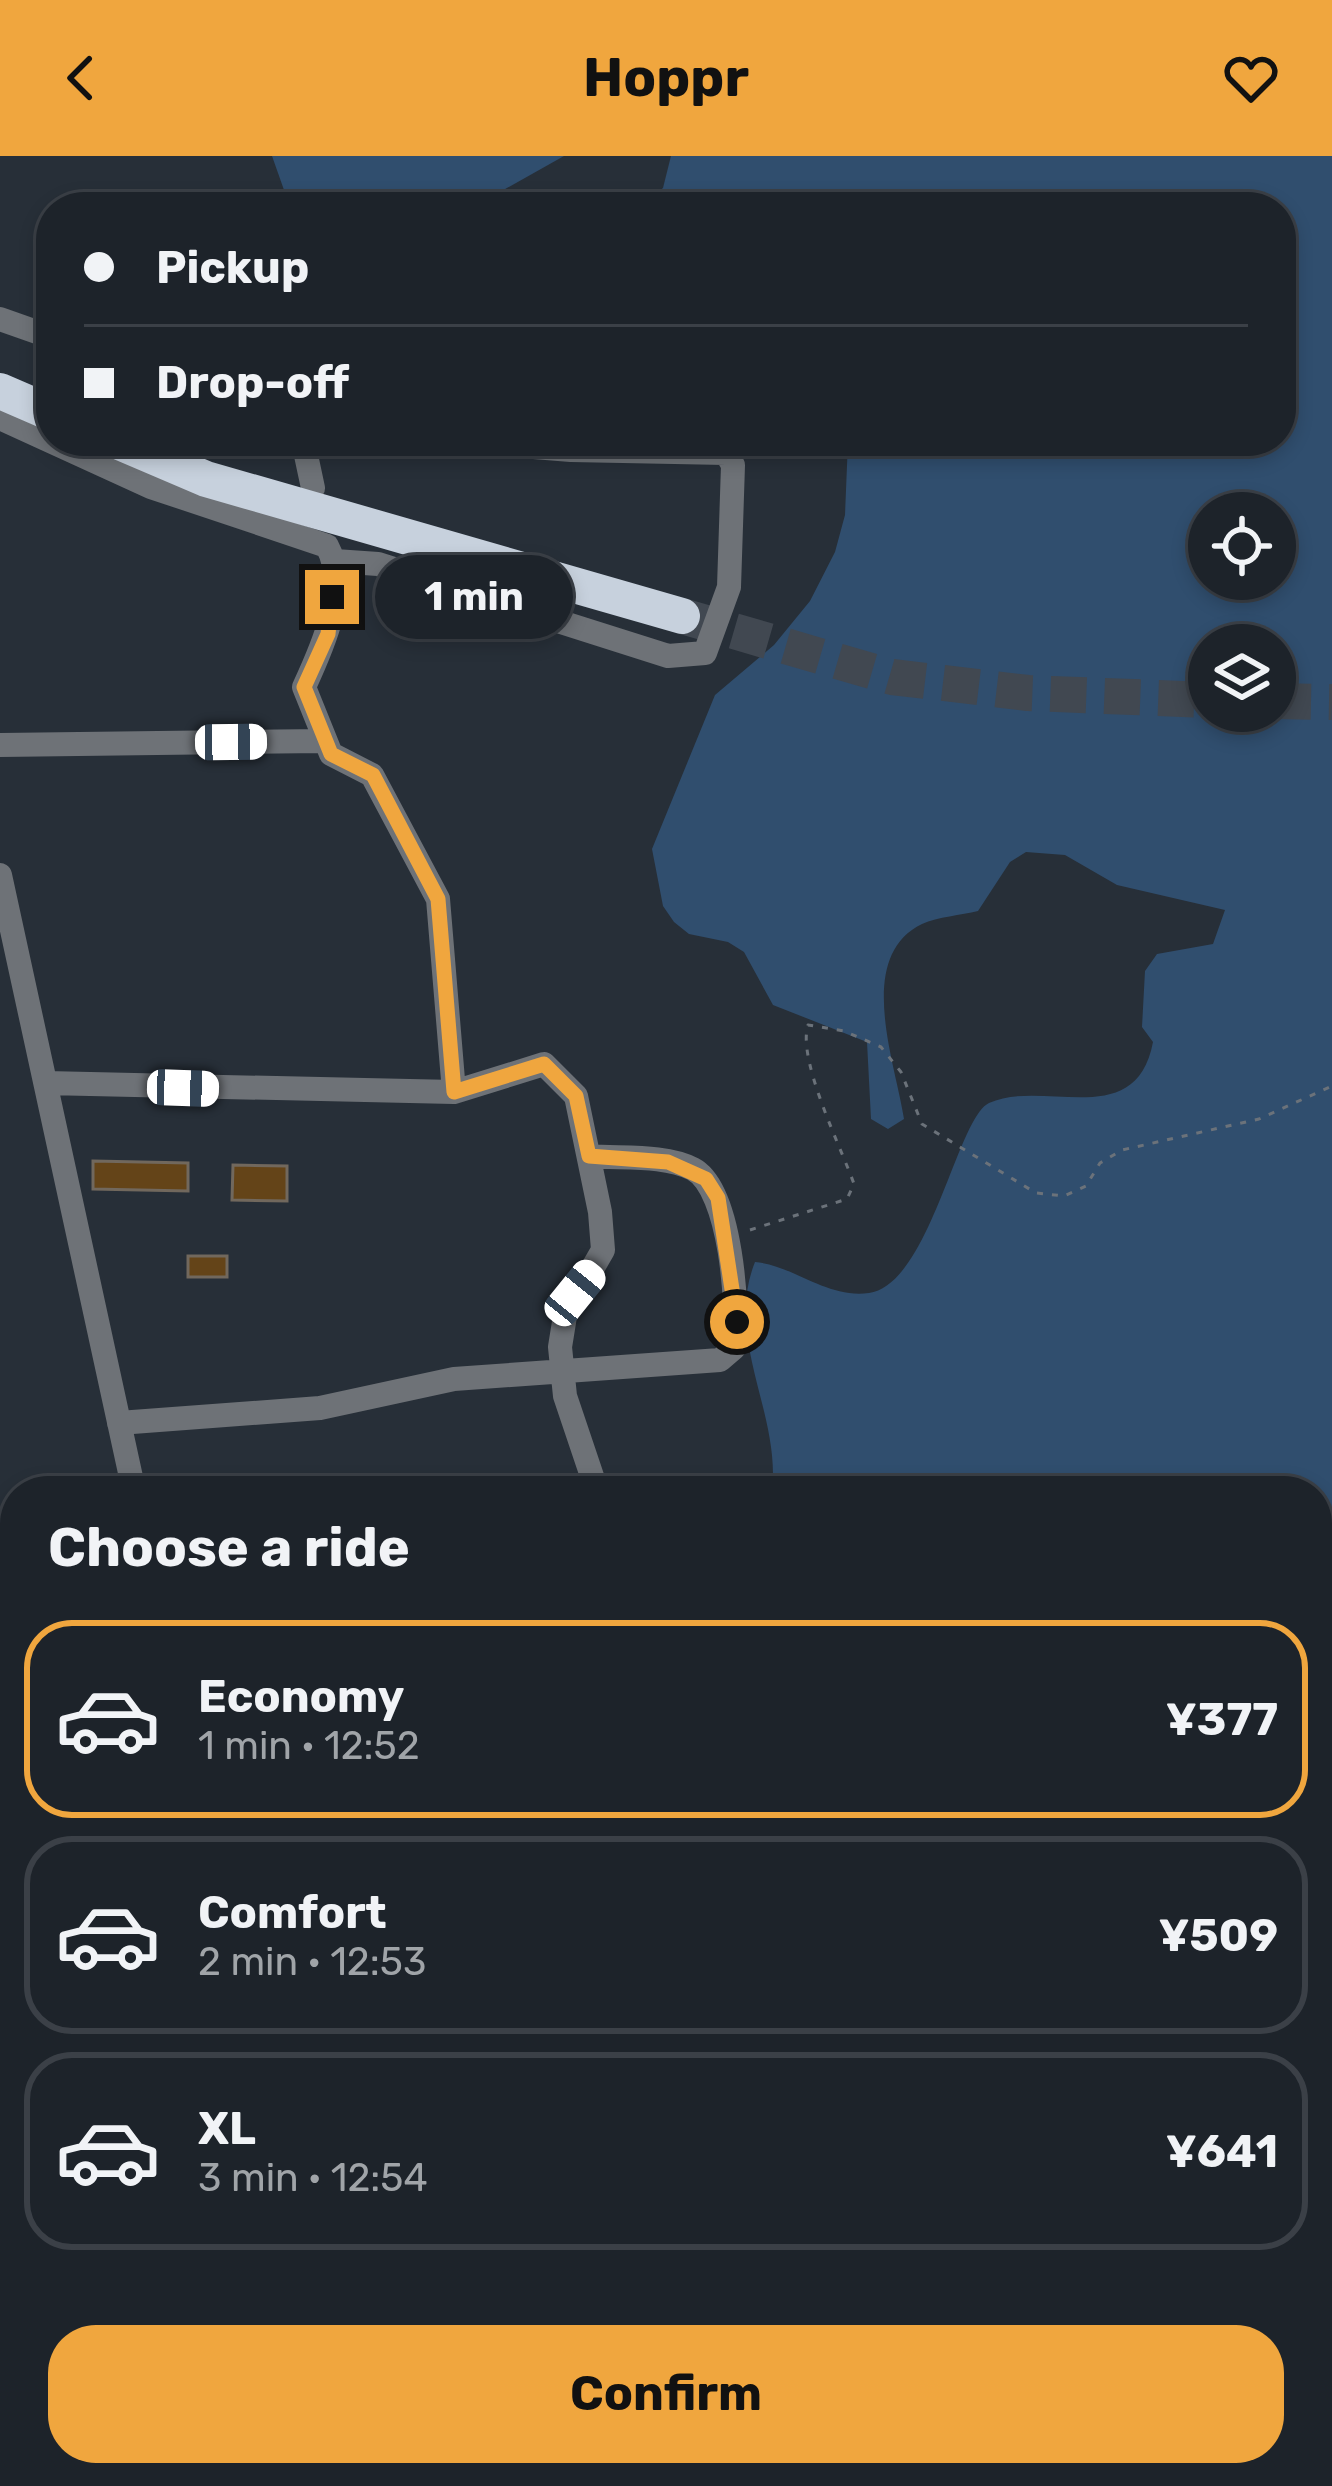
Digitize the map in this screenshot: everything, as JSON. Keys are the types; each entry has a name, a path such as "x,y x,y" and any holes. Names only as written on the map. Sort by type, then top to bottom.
{"highway":[{"path":"0,391 36,407"},
{"path":"153,456 206,478 682,616"}],"street":[{"path":"0,319 36,332"},
{"path":"0,418 36,434"},
{"path":"83,456 151,487 327,546 335,561 328,634 304,687 331,754 373,775 438,899 454,1092"},
{"path":"306,456 313,488"},
{"path":"335,561 378,564 668,656 705,653 730,587 733,465 728,456"},
{"path":"0,746 323,741"},
{"path":"0,875 131,1476"},
{"path":"46,1083 454,1092 544,1064 576,1096 603,1250 565,1316 562,1371 565,1396 592,1476"},
{"path":"119,1423 320,1408 454,1379 720,1360 734,1348 737,1322 718,1198 692,1168 589,1156"}],"path":[{"path":"723,1235 784,1223 848,1199 854,1184 810,1066 804,1036 808,1025 844,1031 881,1047 902,1072 922,1124 1036,1193 1064,1196 1086,1186 1100,1163 1122,1150 1259,1119 1332,1086"}],"shaded area":[{"path":"272,156 564,156 500,192 285,192"},
{"path":"671,156 1332,156 1332,1476 773,1476 769,1433 746,1319 755,1262 854,1294 890,1283 925,1233 977,1115 989,1103 1011,1097 1108,1095 1128,1086 1143,1070 1153,1042 1142,1027 1145,971 1157,954 1213,944 1225,910 1117,885 1065,855 1026,852 1010,862 978,911 922,924 901,940 889,961 884,1013 904,1119 888,1129 871,1119 867,1042 773,1005 744,952 728,942 689,934 674,922 663,906 652,849 715,695 774,645 810,601 835,552 845,515 847,456 1296,456 1296,192 658,192"}],"building":[{"path":"93,1161 188,1163 188,1191 93,1189"},
{"path":"233,1165 287,1166 287,1201 232,1200"},
{"path":"188,1256 227,1256 227,1277 188,1277"}],"tunnel":[{"path":"682,616 892,677 1028,693 1188,699"},
{"path":"1296,701 1332,702"}],"route":[{"path":"332,597 328,634 304,687 331,754 373,775 438,899 454,1092 544,1064 576,1096 589,1156 668,1162 692,1168 706,1179 718,1198 736,1291 737,1322"}]}
